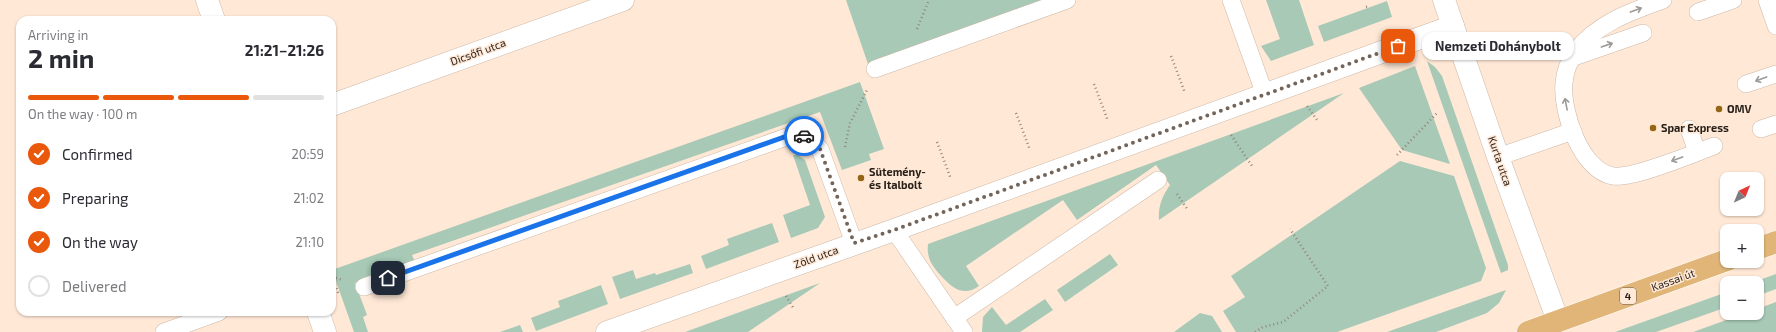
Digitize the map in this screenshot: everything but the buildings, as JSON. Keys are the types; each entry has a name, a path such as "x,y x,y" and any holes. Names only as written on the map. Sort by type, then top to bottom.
{"main road":[{"path":"1764,246 1776,242"},
{"name":"Kassai út","path":"1528,332 1720,263"}],"street":[{"path":"207,0 213,16"},
{"name":"Dicsőfi utca","path":"336,104 623,0"},
{"name":"Kurta utca","path":"1444,0 1498,157 1558,321"},
{"name":"Zöld utca","path":"607,332 894,230 1453,26"},
{"path":"319,316 325,332"}],"lane":[{"path":"875,69 1067,0"},
{"path":"1231,0 1265,95"},
{"path":"1662,0 1623,15 1607,23 1584,42 1572,58 1566,68 1564,83 1566,101 1573,131 1581,150 1593,165 1612,176 1623,177 1638,173 1714,146"},
{"path":"1698,12 1733,0"},
{"path":"1767,0 1776,26"},
{"path":"1572,58 1643,33"},
{"path":"1746,84 1776,74"},
{"path":"1689,129 1697,152"},
{"path":"1498,157 1573,131"},
{"path":"364,287 792,135 808,137 820,149 854,243"},
{"path":"954,318 1158,180"},
{"path":"894,230 964,332"},
{"path":"164,332 208,316"}],"path":[{"path":"1171,56 1185,93"},
{"path":"1094,84 1108,121"},
{"path":"1304,100 1317,120"},
{"path":"1397,155 1438,112"},
{"path":"1016,113 1030,150"},
{"path":"1227,129 1252,166"},
{"path":"937,142 951,179"},
{"path":"1255,332 1264,326 1283,322 1328,286 1290,229"},
{"path":"782,290 794,309"}],"green space":[{"path":"846,0 1043,0 868,64"},
{"path":"1266,0 1299,0 1314,45 1271,61 1261,46 1280,39"},
{"path":"1387,1 1392,17 1324,42 1318,26"},
{"path":"1427,61 1435,67 1442,76 1508,265 1508,270 1501,273"},
{"path":"1415,66 1450,164 1402,150 1359,88"},
{"path":"860,82 884,149 869,154 871,160 842,170 820,112 412,255 415,262 355,283 367,315 363,317 368,332 354,332 336,281 336,269"},
{"path":"1344,93 1159,220 1161,202 1170,185 1156,165 1077,220 1063,200 966,266 979,286 969,291 956,289 944,279 937,271 928,255 928,244"},
{"path":"793,155 798,155 805,160 825,217 818,228 791,238 783,215 810,205"},
{"path":"1400,161 1454,176 1486,268 1481,281 1337,332 1236,332 1223,311 1245,297 1231,276"},
{"path":"772,223 779,242 706,269 701,256 729,245 727,239"},
{"path":"1110,254 1118,265 1065,302 1057,290"},
{"path":"690,264 693,273 620,299 612,277 633,270 636,279 655,273 656,275"},
{"path":"1776,274 1776,289 1764,293 1764,278"},
{"path":"820,283 748,332 685,332"},
{"path":"601,285 608,304 536,331 531,318 560,307 558,301"},
{"path":"1506,290 1499,303 1487,313 1436,332 1387,332"},
{"path":"1720,294 1720,309 1656,332 1615,332"},
{"path":"1045,299 1053,310 1020,332 982,332 983,317 992,307 1006,325"},
{"path":"1776,302 1776,332 1693,332 1726,320 1764,320 1764,306"},
{"path":"1200,313 1212,316 1222,332 1174,332"},
{"path":"520,325 523,332 500,332"}],"way so far":[{"path":"804,136 813,140 820,149 854,243 894,230 1398,46"}],"place":[{"name":"Nemzeti Dohánybolt","path":"1398,46"},
{"name":"OMV","path":"1719,109"},
{"name":"Spar Express","path":"1653,128"},
{"name":"Sütemény- és Italbolt","path":"861,178"}],"route":[{"path":"388,278 787,136 798,134 804,136"}]}
